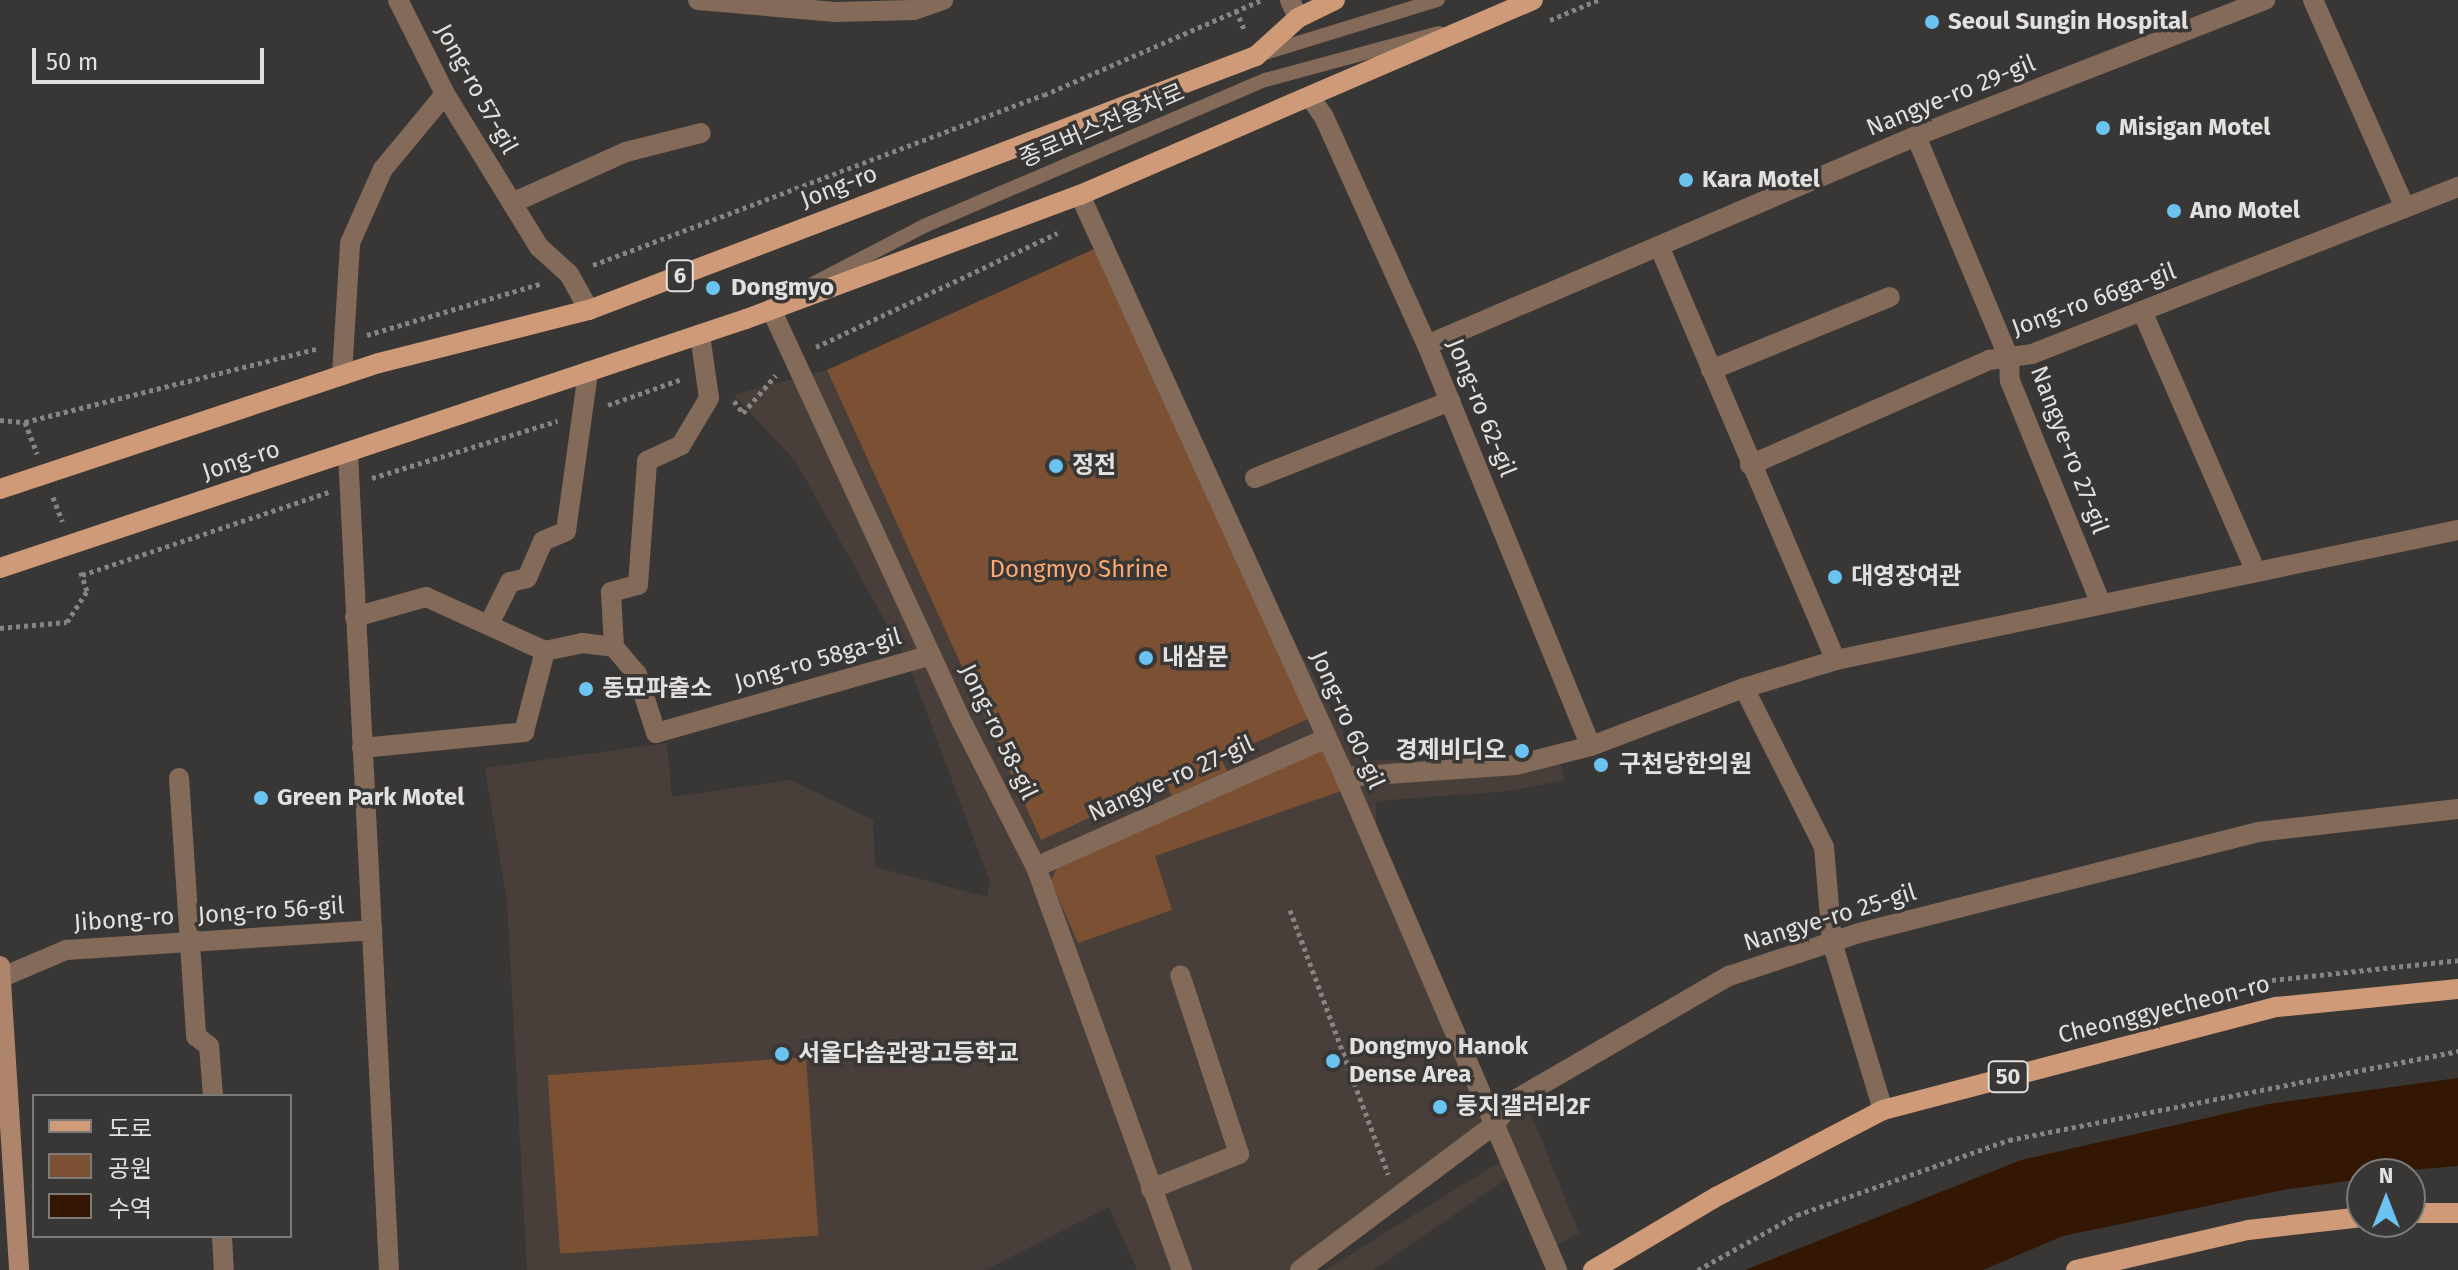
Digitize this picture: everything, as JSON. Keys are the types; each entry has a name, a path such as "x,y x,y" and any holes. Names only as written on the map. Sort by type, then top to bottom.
{"main road":[{"name":"Jong-ro","path":"0,489 342,375 589,310 1256,56 1294,9 1335,0"},
{"name":"Jong-ro","path":"0,568 746,319 1080,195 1533,0"},
{"path":"0,966 19,1270"},
{"name":"Cheonggyecheon-ro","path":"1593,1270 1716,1197 1883,1110 2277,1007 2458,989"},
{"path":"2426,1213 2458,1213"},
{"path":"2076,1270 2248,1230 2346,1219"}],"street":[{"name":"Jong-ro 57-gil","path":"398,0 445,94 539,247 569,274 589,310"},
{"path":"710,1 835,12 914,10 943,0"},
{"name":"Nangye-ro 29-gil","path":"1427,345 1916,136 2265,0"},
{"path":"2313,0 2405,208"},
{"path":"342,375 350,243 383,169 445,94"},
{"name":"Jong-ro 62-gil","path":"1310,97 1324,117 1427,345 1591,746"},
{"path":"512,203 626,152 701,133"},
{"name":"Nangye-ro 27-gil","path":"1916,136 2009,358 2010,381 2101,604"},
{"name":"Jong-ro 66ga-gil","path":"1750,465 1989,360 2032,354 2458,187"},
{"name":"Jong-ro 60-gil","path":"1080,195 1345,777 1557,1270"},
{"path":"1659,246 1750,465 1836,660"},
{"path":"1711,370 1890,297"},
{"name":"Jong-ro 58-gil","path":"771,309 931,655 1036,867 1182,1270"},
{"path":"2142,311 2256,572"},
{"path":"355,617 426,597 545,651 582,643 614,647 611,592 638,585 647,461 681,445 709,398 700,335"},
{"path":"489,624 510,582 527,578 543,541 566,531 588,372"},
{"path":"1255,478 1450,401"},
{"name":"Jong-ro 56-gil","path":"348,453 389,1270"},
{"path":"1345,777 1516,765 1591,746 1744,688 1836,660 2458,530"},
{"name":"Jong-ro 58ga-gil","path":"614,647 637,674 656,733 931,655"},
{"path":"362,748 524,732 545,651"},
{"path":"1744,688 1824,847 1832,942 1883,1110"},
{"name":"Nangye-ro 27-gil","path":"1036,867 1327,738"},
{"name":"Jibong-ro","path":"0,978 66,950 188,942 179,778"},
{"name":"Nangye-ro 25-gil","path":"1300,1270 1494,1125 1513,1101 1729,976 1832,942 2258,832 2458,809"},
{"name":"Jong-ro 56-gil","path":"213,1094 209,1046 196,1036 188,942 372,930"},
{"path":"1151,1189 1239,1154 1180,975"},
{"path":"222,1238 224,1270"}],"lane":[{"path":"1256,56 1438,0"},
{"name":"종로버스전용차로","path":"746,319 924,226 1265,80 1493,18"}],"path":[{"path":"25,422 343,342 569,274 1044,95 1261,0"},
{"path":"1290,910 1372,1145 1398,1197"},
{"path":"1698,1270 1797,1215 2009,1140 2458,1051"}],"shaded area":[{"path":"827,370 1042,839 1166,783 1173,796 1226,771 1221,758 1307,719 1282,664 1302,654 1359,760 1487,761 1558,748 1564,780 1511,791 1376,801 1376,840 1481,1093 1502,1100 1522,1091 1579,1233 1553,1247 1495,1118 1290,1270 1137,1270 1109,1207 985,1270 527,1270 507,902 485,768 667,743 672,797 790,780 873,820 875,867 987,897 990,882 908,662 796,462 734,395"},
{"path":"1506,1158 1514,1174 1373,1270 1325,1270"}],"green space":[{"name":"Dongmyo Shrine","path":"1094,249 1308,719 1221,758 1227,771 1172,796 1166,783 1041,840 827,370"},
{"path":"1325,748 1347,789 1155,856 1172,910 1078,943 1051,881 1058,865"},
{"path":"806,1057 818,1236 560,1254 548,1075"}],"water":[{"path":"2458,1078 2458,1166 2426,1169 2426,1158 2346,1158 2346,1181 2283,1190 2063,1236 1983,1270 1745,1270 2021,1160 2268,1104"}],"place":[{"name":"Seoul Sungin Hospital","path":"1932,22"},
{"name":"Misigan Motel","path":"2103,128"},
{"name":"Kara Motel","path":"1686,180"},
{"name":"Ano Motel","path":"2174,211"},
{"name":"Dongmyo","path":"713,288"},
{"name":"정전","path":"1056,466"},
{"name":"대영장여관","path":"1835,577"},
{"name":"내삼문","path":"1146,658"},
{"name":"동묘파출소","path":"586,689"},
{"name":"경제비디오","path":"1522,751"},
{"name":"구천당한의원","path":"1601,765"},
{"name":"Green Park Motel","path":"261,798"},
{"name":"서울다솜관광고등학교","path":"782,1054"},
{"name":"Dongmyo Hanok Dense Area","path":"1333,1061"},
{"name":"둥지갤러리2F","path":"1440,1107"}]}
